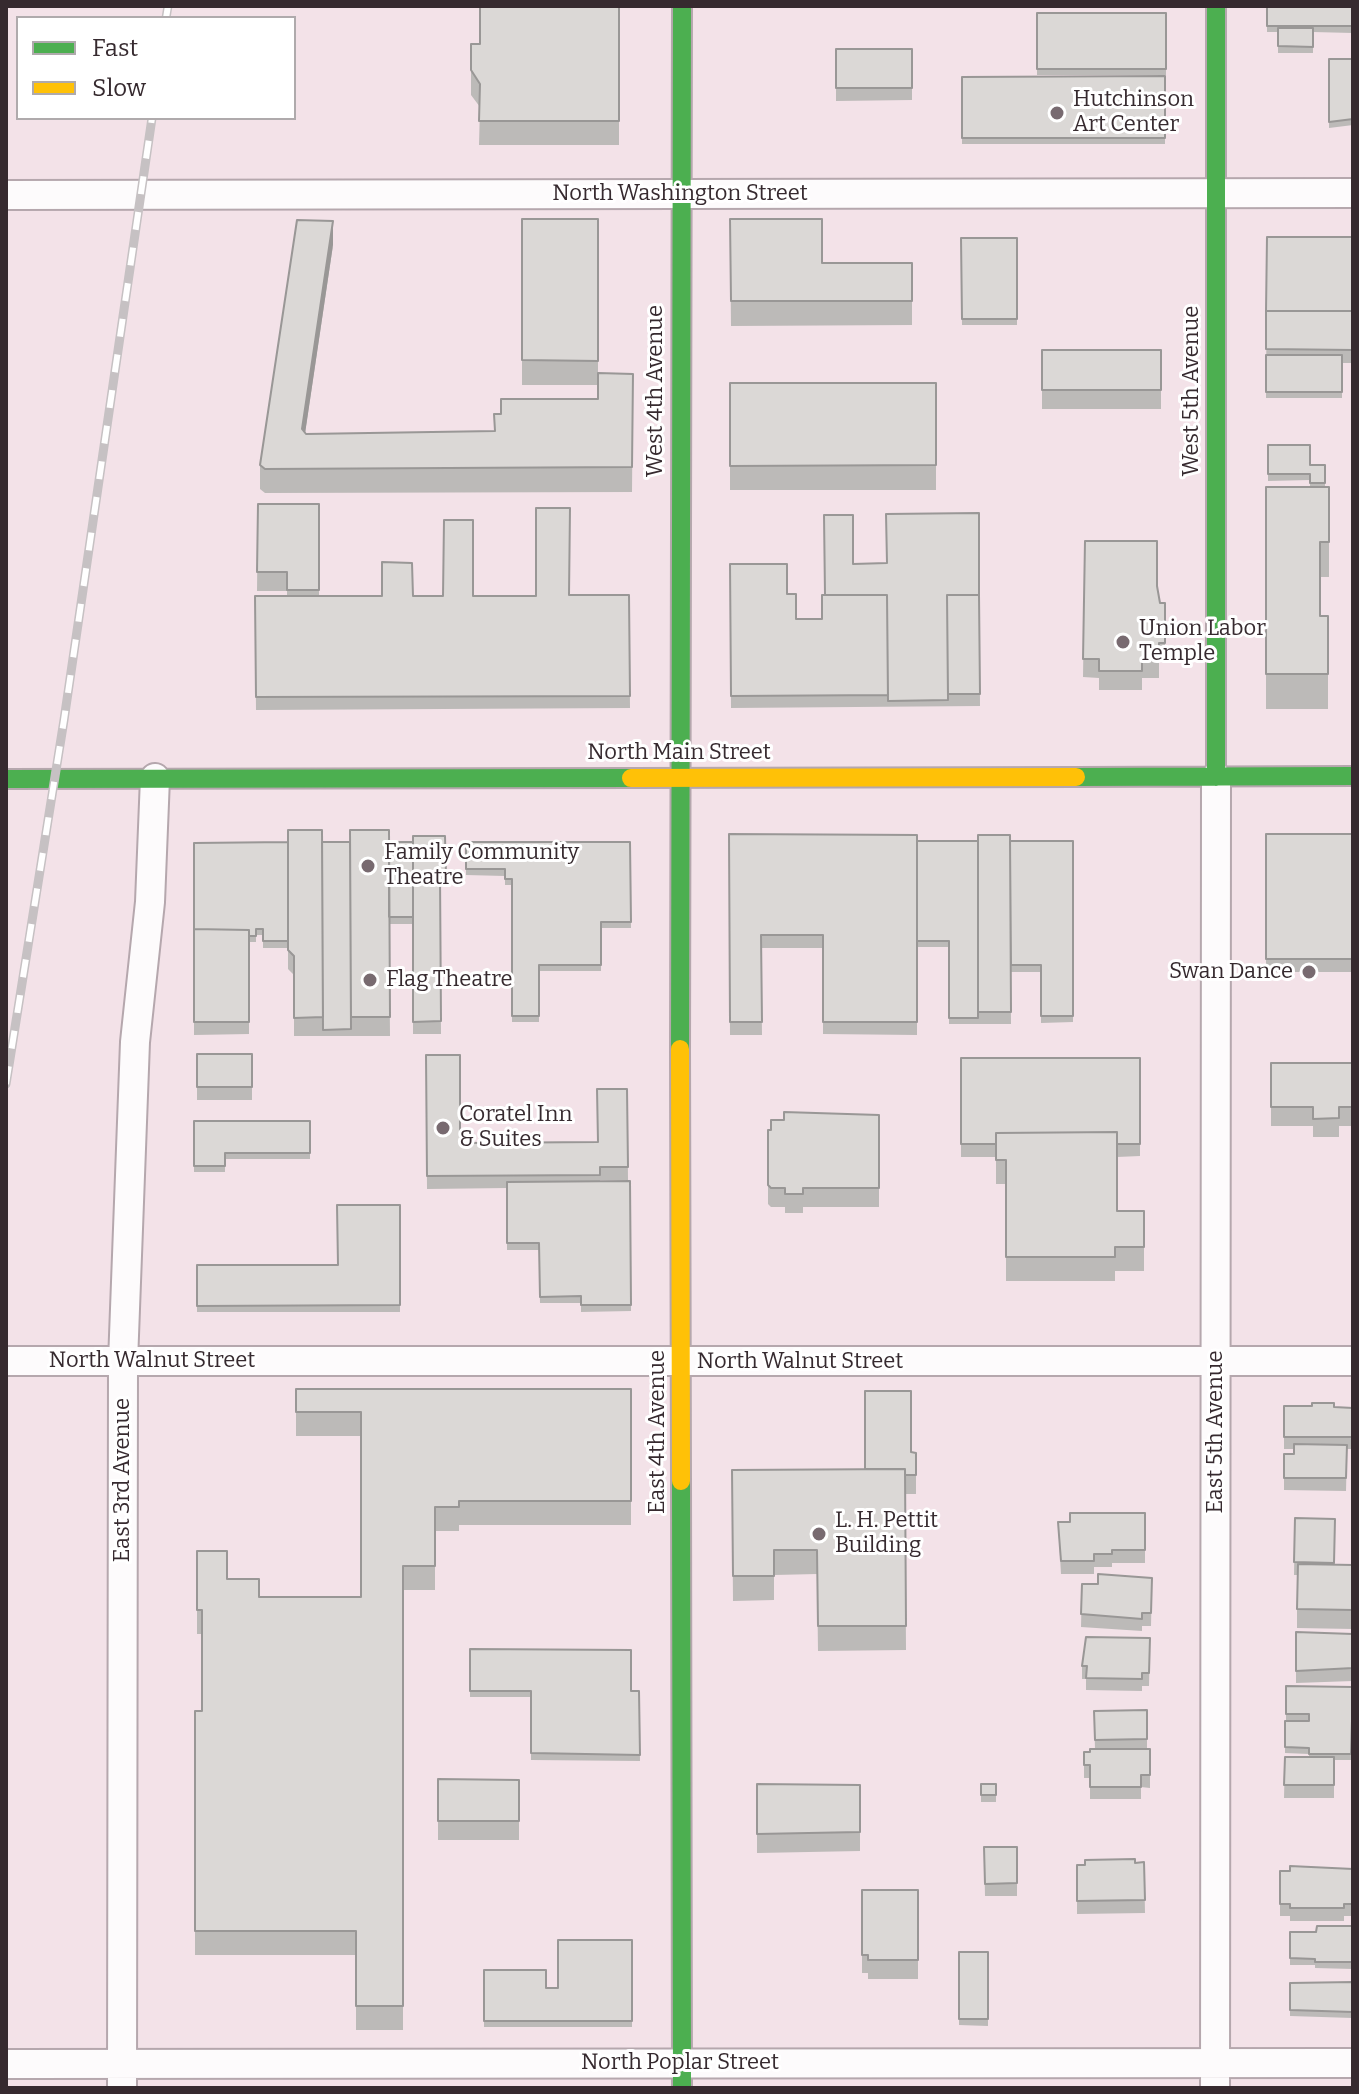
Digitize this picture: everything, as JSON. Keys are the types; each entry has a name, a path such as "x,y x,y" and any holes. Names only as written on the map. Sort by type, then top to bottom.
{"main road":[{"name":"West 4th Avenue","path":"679,777 682,6"},
{"name":"West 5th Avenue","path":"1216,6 1216,777"},
{"name":"North Main Street","path":"6,779 1353,776"},
{"name":"East 4th Avenue","path":"679,777 682,2076"}],"street":[{"name":"North Washington Street","path":"6,195 1353,193"},
{"name":"East 5th Avenue","path":"1215,2076 1216,777"},
{"name":"East 3rd Avenue","path":"122,2076 123,1362 135,1042 150,902 155,778"},
{"name":"North Walnut Street","path":"6,1361 1353,1361"},
{"name":"North Poplar Street","path":"6,2064 122,2076 1215,2076 1353,2063"}],"building":[{"path":"480,6 619,6 619,121 479,121 480,84 471,70 471,44 480,44"},
{"path":"1267,6 1353,7 1353,26 1267,26"},
{"path":"1037,13 1166,13 1166,69 1037,69"},
{"path":"1278,28 1313,28 1313,47 1278,46"},
{"path":"836,49 912,49 912,88 836,88"},
{"path":"1329,59 1353,59 1353,119 1329,122"},
{"path":"1165,76 1165,138 962,138 962,77"},
{"path":"522,219 598,219 598,361 522,360"},
{"path":"730,219 822,219 822,263 912,263 912,301 731,301"},
{"path":"297,220 333,221 302,429 306,434 495,431 494,414 501,414 501,399 598,399 598,373 633,374 632,467 265,469 260,465"},
{"path":"1267,237 1353,237 1353,311 1266,311"},
{"path":"961,238 1017,238 1017,319 962,319"},
{"path":"1266,311 1353,311 1353,350 1266,349"},
{"path":"1042,350 1161,350 1161,390 1042,390"},
{"path":"1266,355 1342,355 1342,392 1266,392"},
{"path":"730,383 936,383 936,465 730,466"},
{"path":"1268,445 1310,445 1310,465 1325,465 1325,483 1310,483 1310,474 1268,474"},
{"path":"1266,487 1329,487 1329,542 1320,542 1320,616 1328,616 1328,674 1266,674"},
{"path":"258,504 319,504 319,590 287,590 287,572 257,572"},
{"path":"536,508 570,508 569,595 629,595 630,696 256,697 255,596 382,596 382,562 412,563 413,596 443,596 444,520 473,520 473,596 536,596"},
{"path":"979,513 979,595 947,595 948,700 888,701 887,595 825,595 824,515 853,515 853,564 887,563 886,514"},
{"name":"Union Labor Temple","path":"1085,541 1157,541 1157,586 1160,603 1165,603 1165,643 1159,643 1159,659 1142,659 1142,671 1099,671 1099,659 1083,659"},
{"path":"730,564 787,564 787,594 796,594 796,619 822,619 822,595 887,595 888,695 731,696"},
{"path":"947,595 979,595 980,694 948,694"},
{"path":"288,830 322,830 323,1017 294,1018 294,956 288,950"},
{"name":"Flag Theatre","path":"350,830 389,830 390,1017 351,1017"},
{"path":"729,834 917,835 917,1022 823,1022 823,935 761,935 762,1022 730,1022"},
{"path":"1266,834 1353,834 1353,959 1266,959"},
{"path":"978,835 1010,835 1011,1012 978,1012"},
{"path":"413,836 445,836 446,875 440,875 441,1021 413,1022"},
{"path":"917,841 978,841 978,1018 949,1018 949,941 917,941"},
{"path":"1010,841 1073,841 1073,1016 1041,1016 1041,965 1011,965"},
{"path":"288,842 288,941 263,941 263,929 256,929 256,936 249,936 249,930 194,929 194,843"},
{"path":"322,842 350,842 351,1029 323,1030"},
{"path":"389,842 413,842 413,917 389,917"},
{"path":"466,842 630,842 631,922 601,922 601,965 539,965 539,1016 512,1016 512,879 505,879 505,869 466,869"},
{"path":"194,929 249,930 249,1022 194,1022"},
{"path":"197,1054 252,1054 252,1087 197,1087"},
{"name":"Coratel Inn & Suites","path":"426,1055 460,1055 460,1143 598,1142 597,1089 627,1089 628,1167 600,1167 600,1175 427,1176"},
{"path":"961,1058 1140,1058 1140,1144 1117,1144 1117,1132 996,1133 996,1144 961,1144"},
{"path":"1271,1063 1353,1063 1353,1107 1339,1107 1339,1118 1313,1119 1313,1107 1271,1107"},
{"path":"784,1112 879,1115 879,1188 803,1188 803,1194 785,1194 785,1188 771,1188 768,1185 768,1130 771,1130 771,1120 784,1120"},
{"path":"194,1121 310,1121 310,1153 225,1153 225,1166 194,1166"},
{"path":"1117,1132 1117,1211 1144,1211 1144,1247 1115,1247 1115,1257 1006,1257 1006,1160 996,1160 996,1133"},
{"path":"630,1181 631,1305 581,1305 581,1296 540,1297 539,1243 507,1243 507,1182"},
{"path":"337,1205 400,1205 400,1305 197,1306 197,1265 338,1265"},
{"path":"296,1389 631,1389 631,1501 459,1501 459,1507 435,1507 435,1566 403,1566 403,2006 356,2006 356,1931 195,1931 195,1711 202,1711 202,1610 197,1610 197,1551 227,1551 227,1579 259,1579 259,1597 361,1597 361,1412 296,1412"},
{"path":"865,1391 911,1391 911,1452 916,1453 916,1475 905,1475 905,1469 865,1469"},
{"path":"1312,1403 1334,1403 1334,1407 1353,1408 1353,1437 1284,1437 1284,1406 1312,1406"},
{"path":"1294,1444 1347,1445 1346,1478 1284,1478 1284,1454 1294,1454"},
{"name":"L. H. Pettit Building","path":"905,1469 906,1626 818,1626 817,1550 774,1550 774,1576 733,1576 732,1470"},
{"path":"1070,1513 1145,1513 1145,1550 1112,1550 1112,1554 1094,1554 1094,1561 1061,1561 1058,1522 1070,1522"},
{"path":"1295,1518 1335,1519 1334,1563 1294,1562"},
{"path":"1298,1564 1353,1565 1353,1610 1297,1609"},
{"path":"1098,1574 1152,1578 1151,1613 1142,1613 1142,1619 1081,1614 1082,1584 1098,1584"},
{"path":"1296,1632 1353,1634 1353,1668 1296,1671"},
{"path":"1086,1637 1150,1638 1149,1673 1142,1673 1142,1679 1086,1678 1087,1666 1082,1666"},
{"path":"470,1649 631,1650 631,1691 639,1691 640,1755 531,1753 531,1691 470,1691"},
{"path":"1286,1686 1353,1687 1351,1754 1309,1754 1309,1748 1285,1747 1285,1721 1309,1721 1309,1714 1286,1714"},
{"path":"1147,1710 1147,1739 1095,1740 1094,1711"},
{"path":"1090,1749 1150,1749 1150,1775 1141,1775 1141,1787 1090,1787 1090,1765 1084,1765 1084,1752 1090,1752"},
{"path":"1285,1757 1334,1757 1334,1785 1284,1785"},
{"path":"438,1779 519,1780 519,1821 438,1821"},
{"path":"757,1784 860,1785 860,1832 757,1834"},
{"path":"981,1784 996,1784 996,1795 981,1795"},
{"path":"984,1847 1017,1847 1017,1883 985,1884"},
{"path":"1135,1859 1135,1863 1144,1862 1145,1900 1077,1901 1077,1865 1085,1865 1085,1860"},
{"path":"1290,1866 1353,1869 1353,1904 1344,1904 1344,1908 1290,1908 1290,1904 1280,1904 1280,1871 1290,1871"},
{"path":"862,1890 918,1890 918,1960 868,1960 868,1955 862,1955"},
{"path":"1317,1926 1353,1926 1353,1962 1315,1962 1315,1959 1290,1958 1290,1932 1316,1932"},
{"path":"558,1940 632,1940 632,2021 484,2021 484,1970 546,1970 546,1988 558,1988"},
{"path":"959,1952 988,1952 988,2019 959,2019"},
{"path":"1353,1982 1353,2012 1290,2010 1290,1983"}],"railway":[{"path":"166,16 168,6"},
{"path":"6,1084 64,720 152,120"}],"traffic: fast":[{"path":"680,1049 682,6"},
{"path":"1216,6 1216,777"},
{"path":"1076,777 1353,776"},
{"path":"6,779 631,778"},
{"path":"681,1481 682,2088"}],"traffic: slow":[{"path":"631,778 1076,777"},
{"path":"680,1049 681,1481"}],"place":[{"name":"Hutchinson Art Center","path":"1057,113"},
{"name":"Union Labor Temple","path":"1123,642"},
{"name":"Family Community Theatre","path":"368,866"},
{"name":"Swan Dance","path":"1309,972"},
{"name":"Flag Theatre","path":"370,980"},
{"name":"Coratel Inn & Suites","path":"443,1128"},
{"name":"L. H. Pettit Building","path":"819,1534"}]}
